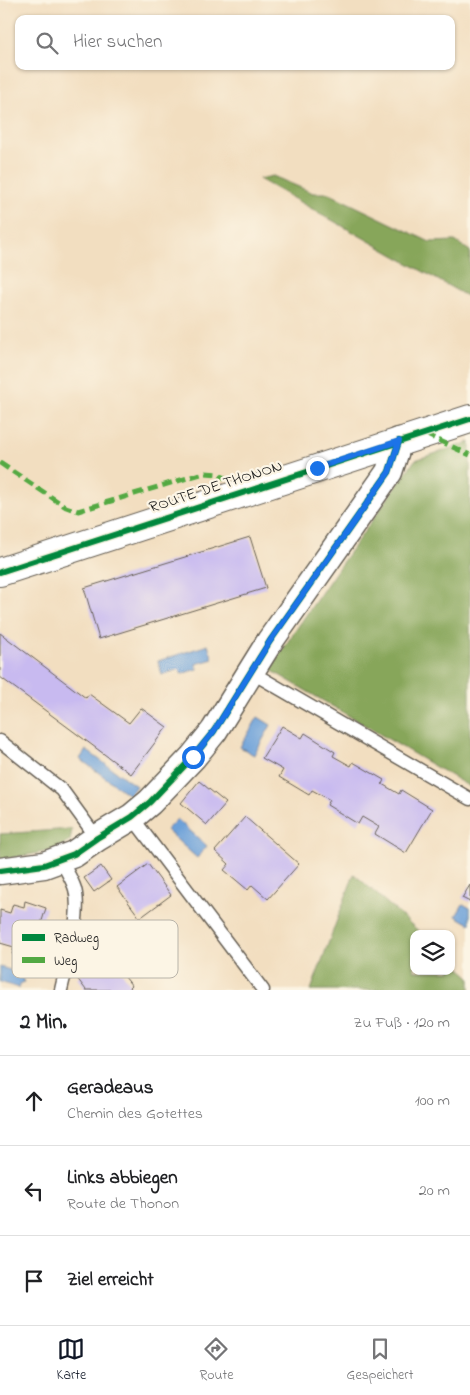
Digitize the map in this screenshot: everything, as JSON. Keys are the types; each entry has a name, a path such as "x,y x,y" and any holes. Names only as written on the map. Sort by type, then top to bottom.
{"main road":[{"name":"ROUTE DE THONON","path":"0,572 470,418"}],"street":[{"path":"0,871 26,869 61,860 74,854 132,817 150,802 214,731 270,641 389,472 399,441"}],"lane":[{"path":"251,672 470,799"},
{"path":"0,741 62,790 97,838"},
{"path":"132,817 263,990"},
{"path":"61,860 74,887 77,902 75,920"}],"green space":[{"path":"273,176 313,193 328,193 430,242 455,241 470,251 470,298 259,179"},
{"path":"470,442 470,787 269,669 415,460"},
{"path":"72,829 70,841 55,850 0,860 0,834"},
{"path":"354,874 417,930 410,930 410,975 455,975 455,964 470,977 470,990 311,990"}],"water":[{"path":"208,645 213,659 196,664 197,669 181,674 179,669 162,675 158,661"},
{"path":"258,717 271,725 254,755 240,747"},
{"path":"86,750 136,786 129,795 80,759"},
{"path":"177,819 207,846 197,858 166,830"},
{"path":"463,904 470,908 470,924 456,916"},
{"path":"0,967 12,970 12,978 22,978 24,982 20,984 19,988 0,982"}],"building":[{"path":"250,537 266,588 99,639 84,588"},
{"path":"0,633 86,698 89,694 129,723 141,708 167,727 131,774 0,677"},
{"path":"282,726 302,738 305,733 335,752 333,756 351,766 353,762 384,780 382,784 399,794 401,790 432,809 406,853 375,834 379,827 362,817 358,824 327,805 330,800 312,790 309,795 279,777 283,770 262,758"},
{"path":"199,781 226,803 207,825 181,803"},
{"path":"245,817 299,864 268,899 252,885 248,890 224,870 229,864 215,851"},
{"path":"148,864 171,895 140,918 117,887"},
{"path":"101,866 111,880 94,892 84,878"},
{"path":"470,885 470,902 462,898"},
{"path":"25,901 46,908 42,920 12,920 12,946 0,943 0,910 10,913 13,904 24,907"},
{"path":"77,978 126,978 132,986 128,990 86,990"}],"marked path":[{"path":"425,434 470,455"},
{"path":"0,463 66,507 78,511 204,473 218,474 225,478"}],"cycle path":[{"path":"0,572 470,419"},
{"path":"0,871 44,865 74,854 132,817 150,802 193,757 214,731 270,641 389,472 399,441"}],"route":[{"path":"193,757 214,731 270,641 391,469 399,441 317,468"}]}
